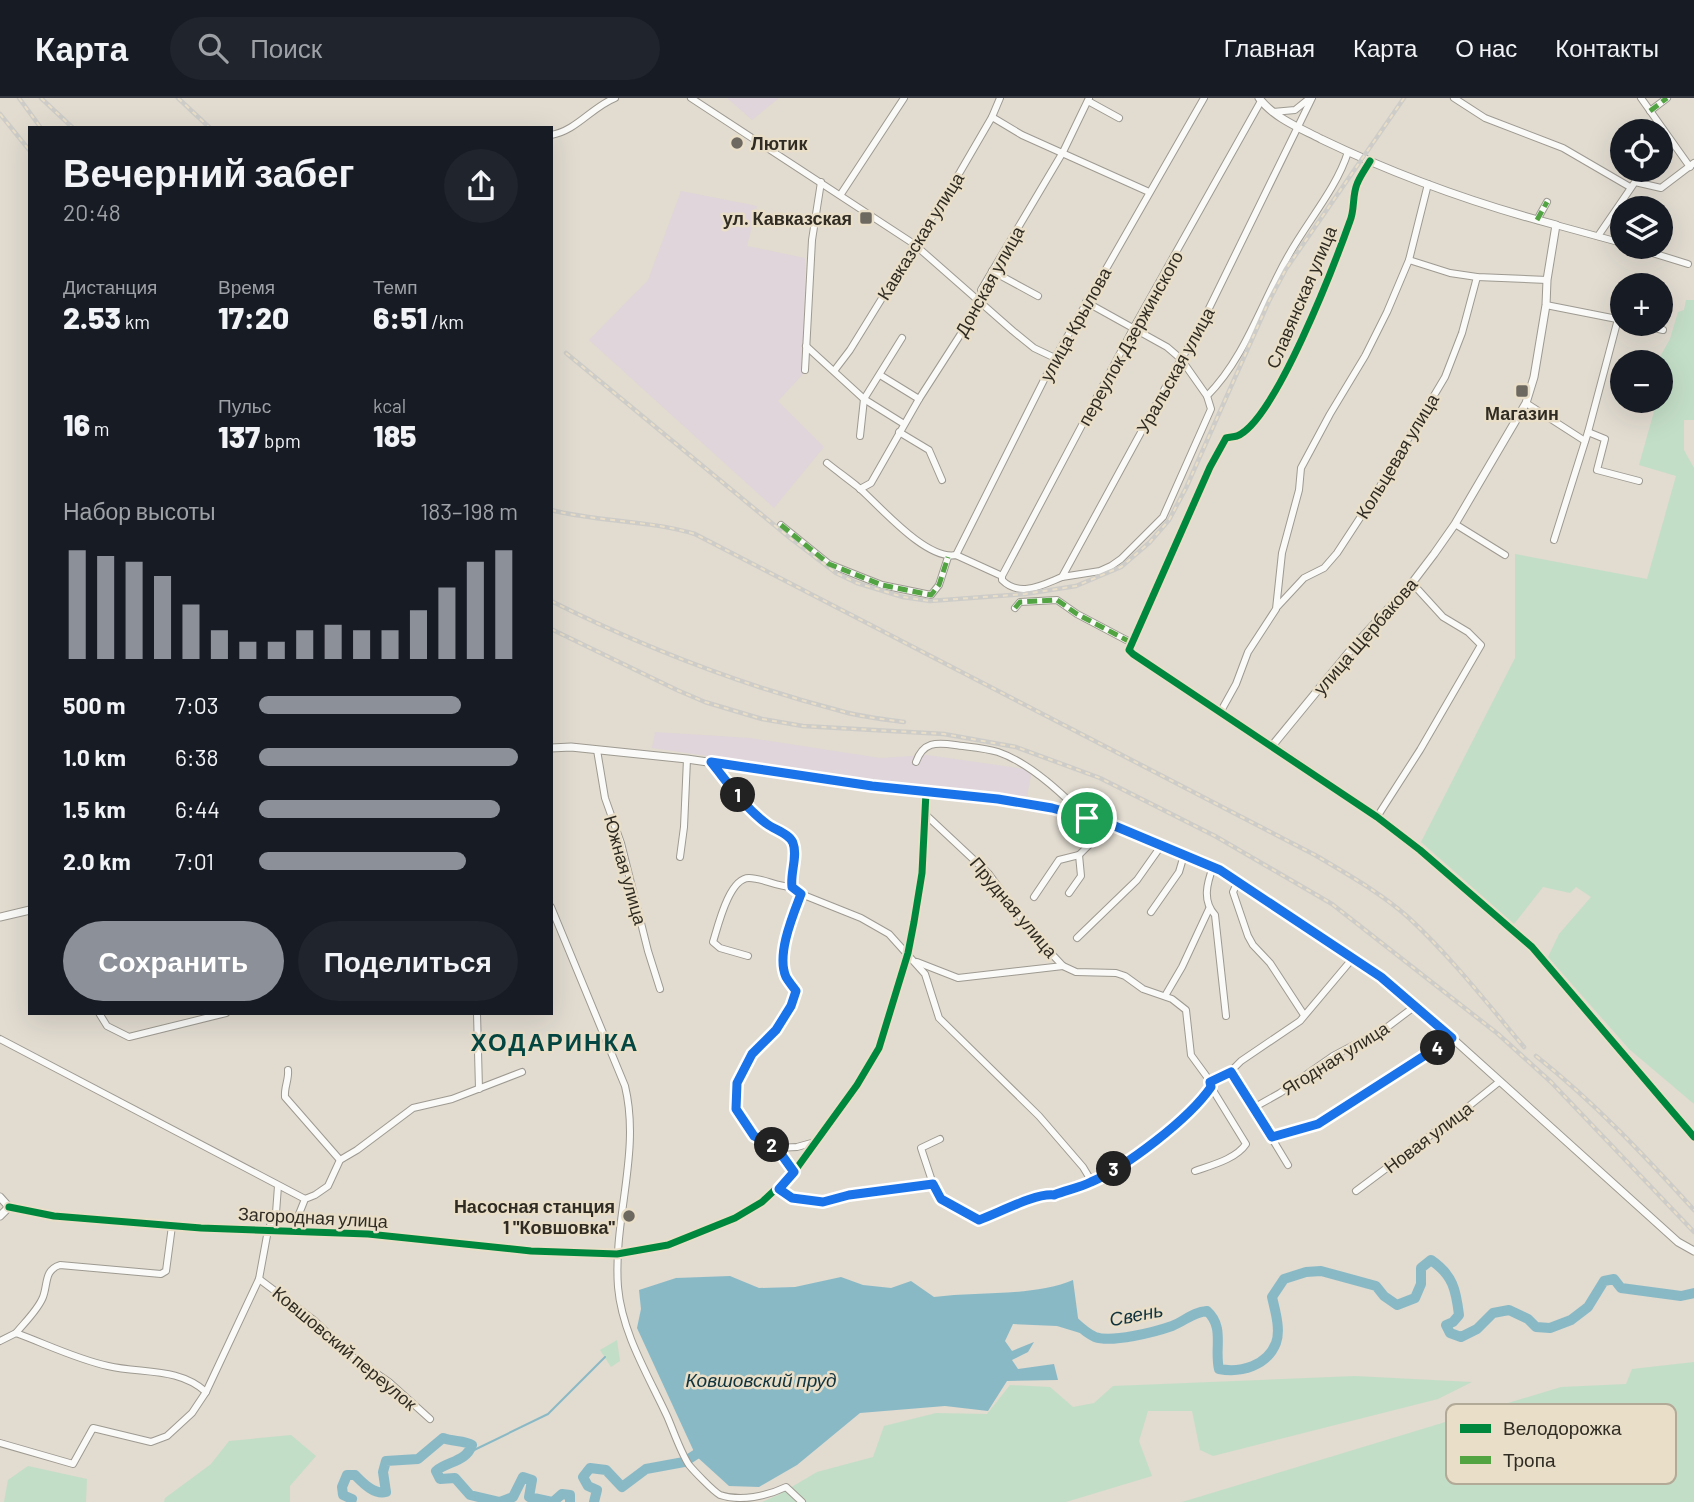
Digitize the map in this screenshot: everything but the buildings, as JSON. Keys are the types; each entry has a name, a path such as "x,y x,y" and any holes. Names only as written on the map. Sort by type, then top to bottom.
{"street":[{"path":"553,134 568,130 598,105 615,98"},
{"path":"691,98 914,244 1034,348 1055,358"},
{"path":"841,194 904,98"},
{"name":"Кавказская улица","path":"834,372 992,117 1000,98"},
{"name":"улица Крылова","path":"781,525 836,567 881,585 931,595 939,585 1055,358 1204,98"},
{"path":"1273,112 1295,110 1311,98"},
{"name":"Уральская улица","path":"1062,577 1194,339 1311,98"},
{"path":"1454,98 1485,118 1563,148 1630,187"},
{"path":"1598,236 1635,182 1661,188 1692,165 1641,98"},
{"path":"1650,111 1667,98"},
{"path":"1260,99 1273,112 1297,127 1370,161 1474,202 1610,240"},
{"name":"переулок Дзержинского","path":"1002,576 1134,327 1260,99"},
{"name":"Донская улица","path":"860,489 871,483 919,399 982,301 981,290 1063,152 1089,100 1119,118"},
{"path":"992,117 1022,135 1149,192"},
{"name":"Славянская улица","path":"1207,396 1235,361 1286,258 1342,172 1348,152"},
{"name":"Славянская улица","path":"1221,711 1129,650 1210,467 1226,438 1238,436 1256,418 1280,384 1299,346 1352,217 1357,183 1370,161"},
{"path":"805,370 812,240 821,182"},
{"name":"Кольцевая улица","path":"1276,609 1282,553 1299,490 1301,468 1387,312 1409,260 1429,184"},
{"path":"1537,220 1547,202"},
{"name":"улица Щербакова","path":"1272,746 1354,646 1412,583 1455,524 1526,402 1534,377 1556,225"},
{"path":"1672,259 1688,264"},
{"path":"1409,260 1450,273 1477,277 1547,280"},
{"path":"992,271 1038,296"},
{"name":"Кольцевая улица","path":"1221,711 1236,684 1248,652 1276,609 1304,578 1324,568 1337,553 1445,377 1462,333 1477,277"},
{"path":"827,463 913,538 1002,576 1007,585 1027,590 1062,577 1100,571 1111,566 1163,517 1211,409 1207,396 1181,359 1167,347 1086,302"},
{"path":"1546,305 1610,318"},
{"path":"1554,540 1615,336"},
{"path":"860,436 864,399 902,338"},
{"path":"806,346 864,399 904,424"},
{"path":"880,375 919,399"},
{"path":"1526,402 1585,441"},
{"path":"899,432 929,450 942,480"},
{"path":"1588,432 1605,439 1597,470 1639,481"},
{"path":"1455,524 1505,555"},
{"path":"1377,817 1420,750 1481,645 1468,632 1443,617 1412,583"},
{"path":"1015,608 1020,602 1057,600 1077,614 1132,643"},
{"path":"1221,711 1377,817 1420,850 1532,947 1694,1137"},
{"path":"916,762 921,750 929,744 949,744 999,752 1037,773 1087,818"},
{"path":"553,748 687,759 1052,808 1110,824 1213,867 1381,977 1678,1242 1694,1251"},
{"name":"Южная улица","path":"597,750 605,797 621,844 660,989"},
{"path":"680,857 687,759"},
{"path":"711,762 747,806 766,823 792,839 795,848 792,887"},
{"name":"Загородная улица","path":"9,1207 54,1216 172,1226 379,1235 531,1251 617,1254 668,1245 735,1218 779,1189 794,1172 857,1085 879,1048 908,953 922,873 926,792"},
{"name":"Прудная улица","path":"926,815 989,874 1032,933 1063,966 1076,972 1116,973 1125,976 1143,989 1165,996 1186,1010 1191,1055 1246,1144 1224,1160 1195,1171"},
{"path":"1034,897 1059,860 1079,855 1110,824"},
{"path":"1077,938 1137,880 1161,846"},
{"path":"1069,893 1081,876 1079,855"},
{"path":"1152,912 1179,872 1184,855"},
{"path":"1213,867 1206,894 1209,909 1215,915 1226,1016"},
{"path":"748,957 720,948 713,942 731,892 738,881 749,878 792,887 801,894 877,926 889,934 925,974 939,1018 1039,1116 1083,1167 1092,1182"},
{"path":"1238,881 1233,892 1248,936 1270,963 1304,1015"},
{"path":"801,894 790,922 782,962 786,977 796,991 791,1006 776,1030 752,1054 737,1083 736,1109 754,1136 776,1147 797,1147 815,1142"},
{"path":"1165,996 1188,957 1209,909"},
{"path":"0,916 28,910"},
{"path":"553,912 625,1086 629,1103 632,1131 617,1254 621,1314 629,1334 688,1462 719,1494 745,1500 772,1494 786,1487 802,1502"},
{"path":"940,1139 921,1148 933,1184 941,1199 979,1220 1033,1198 1046,1194 1054,1195 1092,1182 1165,1134 1202,1100 1211,1084 1300,1021 1353,958"},
{"path":"915,962 958,978 1063,966"},
{"name":"Ягодная улица","path":"1255,1107 1333,1056 1386,1028 1414,1007"},
{"path":"100,1015 107,1026 129,1037 218,1015"},
{"path":"477,1015 479,1089"},
{"path":"1272,1137 1318,1124 1452,1038"},
{"name":"Загородная улица","path":"0,1039 305,1199"},
{"path":"288,1070 285,1097 340,1160"},
{"path":"299,1231 299,1214 305,1199 328,1186 340,1160 413,1108 479,1089 522,1072"},
{"path":"1231,1072 1255,1107 1288,1165"},
{"name":"Новая улица","path":"1356,1191 1499,1082"},
{"path":"776,1147 794,1172"},
{"path":"779,1189 792,1198 823,1202 849,1195 933,1184"},
{"name":"Ковшовский переулок","path":"0,1443 73,1464 93,1428 151,1442 167,1436 192,1413 206,1392 259,1279 268,1230 276,1213 278,1186"},
{"path":"0,1197 9,1207 0,1216"},
{"path":"0,1341 16,1333 43,1298 48,1273 53,1267 60,1265 161,1274 166,1271 169,1266 172,1226"},
{"name":"Ковшовский переулок","path":"259,1279 316,1321 350,1355 389,1382 430,1419"},
{"path":"16,1333 76,1357 111,1367 177,1376 195,1383 206,1392"}],"shaded area":[{"path":"727,98 779,98 752,120"},
{"path":"681,191 757,206 747,246 805,258 804,373 778,401 824,447 774,508 589,340 648,280"},
{"path":"655,732 750,738 880,758 927,755 1032,770 1027,797 916,786 652,748"}],"green space":[{"path":"1686,300 1694,300 1694,420 1684,420 1684,450 1694,468 1694,1104 1629,1049 1548,957 1559,934 1591,897 1576,887 1570,893 1543,887 1514,924 1421,842 1515,658 1515,554 1647,579 1676,476 1639,465 1654,413 1673,413 1673,350 1664,350 1673,336 1678,312 1684,310"},
{"path":"617,1340 620,1361 611,1367 600,1350"},
{"path":"1694,1362 1694,1502 1182,1502 1446,1422 1446,1484 1676,1484 1676,1404 1505,1404 1561,1387 1626,1384 1632,1369"},
{"path":"1355,1376 1472,1382 1438,1399 1213,1456 1200,1450 1192,1411 1148,1411 1139,1441 1152,1476 1066,1502 762,1502 817,1472 873,1457 884,1426 936,1413 987,1414 1010,1385 1050,1387 1073,1407 1094,1403 1113,1386"},
{"path":"291,1435 316,1456 290,1486 290,1502 164,1502 165,1498 211,1464 229,1441"},
{"path":"28,1466 87,1479 86,1502 4,1502 8,1480"}],"water":[{"name":"Ковшовский пруд","path":"730,1276 759,1288 795,1287 841,1277 863,1285 891,1288 911,1281 934,1297 1041,1289 1073,1280 1080,1333 1057,1326 1013,1324 1005,1341 1012,1351 1034,1342 1028,1352 1012,1360 1018,1369 1054,1364 1058,1380 1007,1381 988,1411 945,1406 860,1413 797,1465 759,1487 729,1486 696,1456 637,1328 641,1309 639,1290 676,1278"}],"waterway":[{"name":"Свень","path":"1069,1317 1091,1335 1112,1339 1165,1328 1207,1311 1216,1324 1219,1369 1236,1370 1260,1362 1272,1351 1278,1332 1272,1297 1284,1279 1306,1272 1321,1271 1376,1286 1397,1305 1415,1298 1421,1284 1421,1268 1431,1260 1444,1271 1452,1284 1459,1315 1446,1325 1450,1333 1461,1337 1477,1329 1493,1313 1509,1310 1528,1319 1536,1327 1550,1328 1571,1320 1588,1307 1604,1281 1614,1279 1621,1288 1681,1296 1694,1293"},
{"path":"470,1452 548,1414 605,1357"},
{"name":"Свень","path":"351,1502 352,1499 343,1495 342,1487 347,1475 355,1475 373,1490 386,1492 383,1472 386,1461 418,1459 443,1438 472,1445 466,1455 436,1471 440,1479 455,1478 470,1495 500,1502 513,1497 523,1477 532,1480 529,1497 552,1502"},
{"name":"Свень","path":"594,1502 597,1490 588,1486 583,1477 590,1468 606,1470 622,1487 646,1469 684,1462 706,1448"},
{"name":"Свень","path":"553,1502 562,1494 570,1495 570,1502"}],"railway":[{"path":"19,98 40,126"},
{"path":"41,98 71,126"},
{"path":"178,98 208,126"},
{"path":"566,353 790,538 836,573 857,583 903,597 930,601 1025,594 1076,586 1121,567 1150,542 1169,520 1286,269 1404,98"},
{"path":"0,114 28,149"},
{"path":"553,510 695,534 1315,855 1375,892 1409,918 1454,964 1524,1047"},
{"path":"553,602 621,634 730,677 849,713 904,722"},
{"path":"553,630 705,702 762,719 803,726 944,734 1016,747 1100,778 1215,836 1332,904 1498,1034 1551,1082 1694,1232"},
{"path":"1536,1056 1618,1130 1694,1210"}],"marked path":[{"path":"1650,111 1667,98"},
{"path":"1537,220 1547,202"},
{"path":"781,525 829,564 882,585 931,595 939,585 948,557"},
{"path":"1015,608 1020,602 1057,600 1077,614 1132,643"}],"cycle path":[{"path":"1370,161 1357,184 1352,216 1302,339 1269,402 1252,424 1237,436 1226,438 1210,467 1129,650 1377,817 1420,850 1532,947 1694,1137"},
{"path":"9,1207 54,1216 201,1228 368,1234 531,1251 617,1254 668,1245 735,1218 762,1202 794,1172 857,1085 879,1048 908,953 914,922 922,873 926,792"}],"place":[{"name":"Лютик","path":"737,143"},
{"name":"ул. Кавказская","path":"866,218"},
{"name":"Магазин","path":"1522,391"},
{"name":"Насосная станция 1 \"Ковшовка\"","path":"629,1216"}],"district":[{"name":"ХОДАРИНКА","path":"555,1041"}],"route":[{"path":"711,762 872,786 998,799 1052,808 1087,818 1110,824 1220,870 1381,977 1452,1038 1318,1124 1272,1137 1231,1072 1210,1082 1211,1087 1202,1100 1165,1134 1104,1176 1054,1195 1046,1194 1033,1198 979,1220 941,1199 933,1184 849,1195 823,1202 792,1198 779,1189 794,1172 776,1147 754,1136 743,1122 736,1109 737,1083 752,1054 776,1030 791,1006 796,991 786,977 782,962 790,922 801,894 792,887 795,848 792,839 766,823 747,806 711,762"}]}
